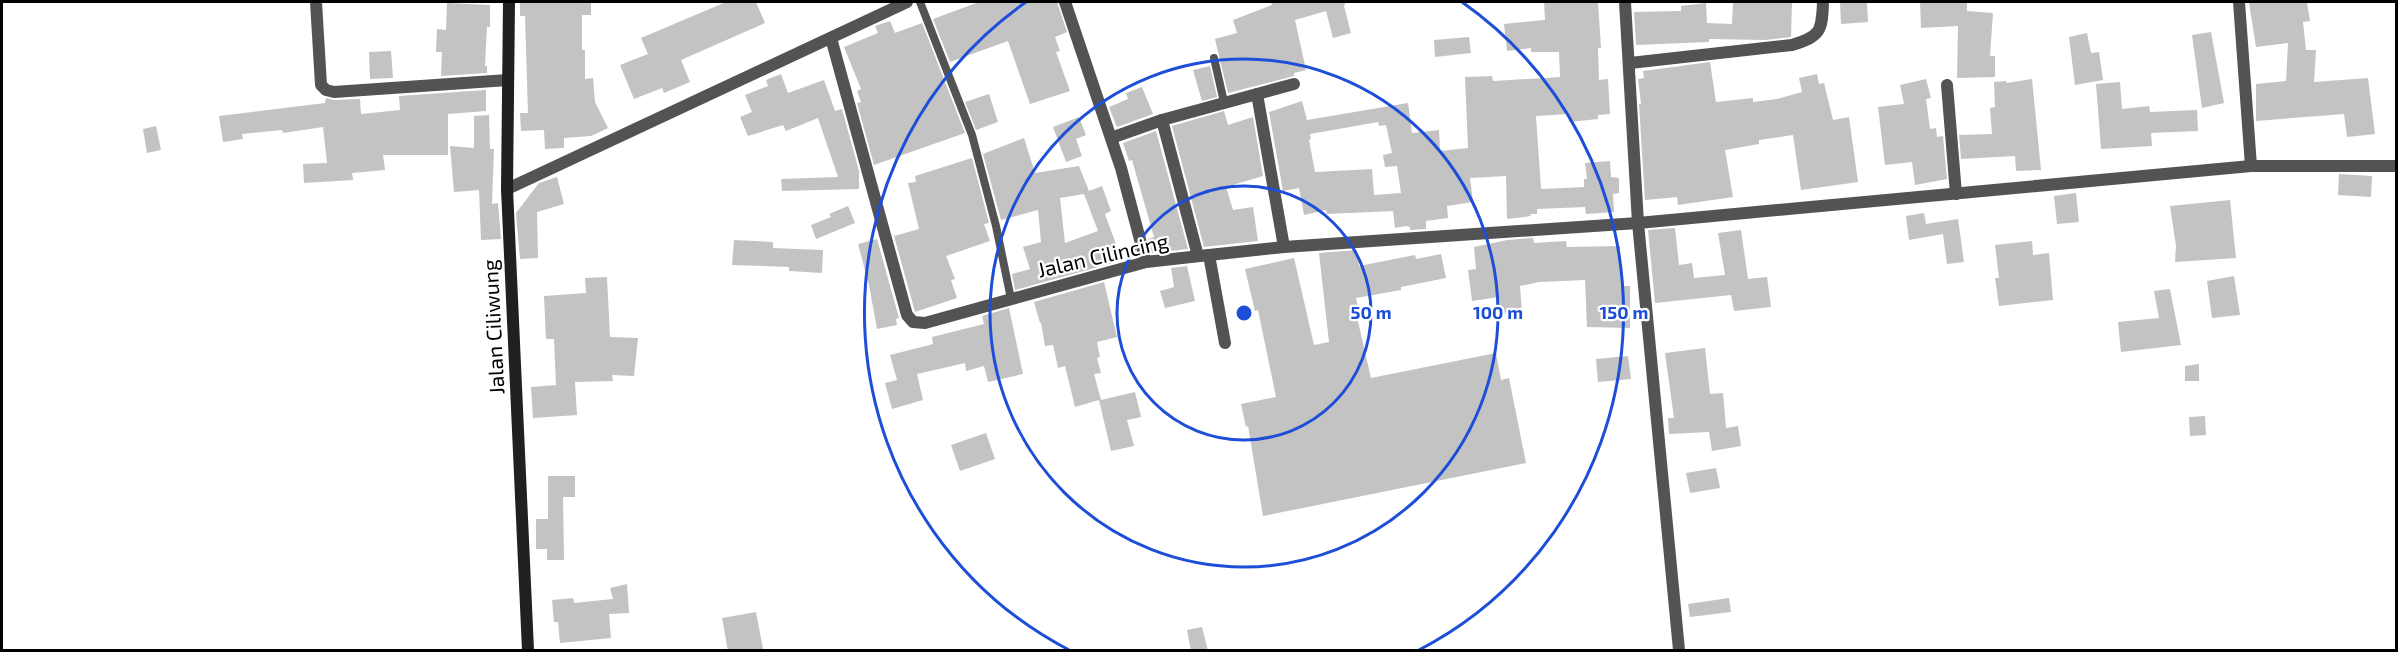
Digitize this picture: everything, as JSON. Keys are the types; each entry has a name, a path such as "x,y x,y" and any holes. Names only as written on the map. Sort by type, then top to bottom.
{"main road":[{"name":"Jalan Ciliwung","path":"508,2 507,189 528,651"}],"street":[{"path":"316,2 321,85 330,92 508,80"},
{"path":"507,189 905,2"},
{"path":"1065,2 1111,138 1146,262"},
{"path":"1625,2 1638,223 1679,651"},
{"path":"1630,63 1783,46 1805,41 1816,35 1822,27 1823,2"},
{"path":"2239,2 2251,166"},
{"name":"Jalan Cilincing","path":"831,38 907,315 913,322 925,323 1146,262 1204,255 1284,247 1638,223 2251,166 2397,166"},
{"path":"1111,138 1162,120 1294,84"},
{"path":"1947,84 1956,194"},
{"path":"1257,94 1284,247"},
{"path":"1162,120 1204,255 1225,343"}],"lane":[{"path":"920,2 972,135 996,226 1011,299"},
{"path":"1214,58 1224,102"}],"building":[{"path":"520,2 591,2 591,15 582,15 585,79 593,78 595,102 608,128 591,136 564,138 564,148 545,149 544,130 521,131 520,113 528,113 525,16 520,16"},
{"path":"726,2 756,2 765,23 681,60 690,82 664,93 662,88 634,99 620,65 648,54 641,38"},
{"path":"979,2 1057,2 1067,32 1055,37 1060,51 1056,52 1070,91 1030,104 1008,41 950,62 933,19"},
{"path":"1271,2 1346,2 1344,6 1351,33 1333,38 1326,11 1295,20 1306,70 1294,73 1294,76 1228,93 1215,39 1237,33 1233,20 1272,5"},
{"path":"1544,2 1598,2 1601,48 1598,48 1599,80 1608,79 1610,114 1598,115 1598,119 1569,122 1568,114 1536,116 1541,189 1584,187 1584,179 1587,179 1585,163 1610,161 1611,177 1619,178 1619,193 1613,194 1614,212 1586,214 1585,207 1537,209 1537,214 1530,214 1531,216 1507,219 1506,176 1470,178 1473,202 1447,206 1448,218 1426,221 1426,229 1410,230 1410,227 1406,226 1395,228 1393,211 1327,214 1326,210 1304,215 1299,188 1283,191 1269,112 1302,101 1307,120 1408,103 1412,133 1439,130 1440,151 1468,148 1465,77 1492,76 1493,81 1560,77 1559,52 1531,52 1531,48 1507,51 1504,24 1545,20","holes":["1378,122 1379,126 1386,125 1392,153 1383,155 1385,167 1397,166 1401,193 1374,195 1372,169 1315,172 1310,134"]},
{"path":"1733,2 1792,2 1791,37 1765,40 1709,39 1709,42 1636,45 1634,12 1681,11 1681,6 1706,3 1707,23 1732,24"},
{"path":"1840,2 1867,2 1868,22 1841,24"},
{"path":"1920,2 1967,2 1967,11 1993,13 1990,56 1995,56 1995,77 1957,78 1958,26 1921,28"},
{"path":"2307,2 2310,21 2303,22 2306,50 2316,50 2314,82 2368,78 2375,134 2347,137 2344,114 2256,121 2256,84 2286,81 2288,43 2256,47 2249,3"},
{"path":"447,3 490,5 485,66 487,66 487,73 441,76 442,52 436,52 437,29 446,30"},
{"path":"890,21 895,33 922,23 965,133 874,165 857,103 861,102 857,91 861,89 844,47 878,33 875,26"},
{"path":"2211,32 2224,103 2202,108 2192,35"},
{"path":"2087,33 2091,53 2099,52 2103,80 2075,85 2069,37"},
{"path":"1469,37 1471,53 1435,57 1434,40"},
{"path":"391,51 393,78 370,79 369,52"},
{"path":"1710,62 1716,102 1753,98 1753,102 1777,99 1802,92 1799,78 1817,74 1819,84 1824,83 1833,120 1849,117 1858,182 1801,190 1793,135 1759,140 1759,144 1725,150 1733,197 1678,205 1677,197 1645,200 1638,79 1644,78 1643,71"},
{"path":"1210,66 1217,97 1202,101 1193,70"},
{"path":"781,74 788,93 824,80 835,111 842,109 859,171 859,189 782,191 781,179 838,177 818,118 786,131 783,125 748,136 740,117 752,112 745,95 768,86 766,80"},
{"path":"1926,79 1931,98 1926,99 1930,129 1936,128 1937,137 1943,136 1947,179 1915,185 1912,162 1885,165 1878,107 1904,104 1900,85"},
{"path":"2032,79 2041,170 2016,171 2015,156 1961,159 1959,135 1992,134 1990,108 1995,107 1994,82 2006,81 2007,83"},
{"path":"2120,82 2122,109 2149,106 2150,112 2197,110 2198,131 2151,133 2152,146 2101,149 2096,84"},
{"path":"1142,87 1153,114 1117,127 1109,107 1128,99 1126,93"},
{"path":"486,90 486,111 448,114 448,155 383,155 385,170 352,173 353,180 304,183 303,164 327,163 323,127 283,133 282,130 242,134 243,139 223,142 219,116 325,103 326,98 360,99 361,114 400,110 399,96"},
{"path":"989,94 998,122 976,130 965,102"},
{"path":"1224,111 1228,125 1253,117 1263,176 1226,187 1233,210 1253,207 1258,241 1204,247 1172,126"},
{"path":"489,115 490,149 494,149 492,204 498,203 501,239 481,240 479,190 454,192 450,146 474,148 474,116"},
{"path":"1079,117 1086,135 1076,139 1082,156 1066,162 1053,127"},
{"path":"156,126 161,150 147,153 143,129"},
{"path":"1156,131 1188,249 1152,253 1148,239 1154,237 1132,160 1129,161 1123,143"},
{"path":"1024,138 1035,173 1079,166 1089,191 1102,186 1111,211 1105,214 1117,247 1112,248 1116,262 1015,290 1012,274 1030,269 1023,247 1041,242 1038,210 1001,220 983,154","holes":["1084,194 1098,231 1065,243 1060,198"]},
{"path":"972,158 989,223 984,224 990,241 946,256 955,279 951,280 957,298 915,312 894,236 919,229 908,183 916,182 915,176"},
{"path":"2339,174 2372,176 2371,197 2338,195"},
{"path":"557,177 564,204 537,212 538,258 520,259 516,213 539,183"},
{"path":"2076,193 2079,222 2057,224 2054,196"},
{"path":"2230,200 2236,258 2175,262 2176,246 2170,206"},
{"path":"848,206 855,223 816,239 811,225 831,217 829,214"},
{"path":"1924,213 1926,224 1958,219 1964,262 1947,264 1943,234 1909,240 1906,216"},
{"path":"1675,228 1679,265 1692,263 1694,278 1725,275 1718,233 1741,230 1748,279 1767,277 1771,307 1734,311 1731,295 1655,303 1648,230"},
{"path":"1533,238 1534,243 1566,241 1567,247 1620,246 1621,286 1630,286 1630,328 1587,327 1585,280 1539,282 1520,286 1522,312 1500,314 1499,297 1472,301 1468,270 1476,269 1474,247 1507,240"},
{"path":"877,239 899,318 896,319 897,325 877,329 858,244"},
{"path":"734,240 773,242 773,248 823,250 822,273 789,271 789,267 732,265"},
{"path":"2032,241 2033,255 2049,253 2053,300 1999,306 1995,278 1999,278 1995,245"},
{"path":"1357,250 1359,266 1415,255 1416,259 1441,254 1446,278 1401,287 1401,290 1356,298 1360,316 1357,317 1371,378 1496,353 1501,380 1509,378 1526,463 1263,516 1248,426 1246,427 1241,404 1276,397 1258,310 1255,311 1245,269 1294,258 1314,345 1329,342 1319,253"},
{"path":"1187,266 1195,301 1165,308 1160,291 1174,287 1171,268"},
{"path":"2234,276 2240,315 2212,318 2207,281"},
{"path":"607,277 610,337 638,338 634,376 612,375 613,381 575,382 577,415 533,418 531,387 556,385 554,339 546,339 544,296 586,293 585,278"},
{"path":"1104,282 1117,337 1097,342 1100,357 1097,358 1101,373 1094,374 1101,400 1135,392 1141,417 1127,420 1134,446 1111,451 1099,400 1075,407 1065,366 1058,368 1053,345 1045,346 1034,302"},
{"path":"2170,289 2181,345 2121,352 2118,322 2159,318 2154,291"},
{"path":"1009,308 1023,374 988,382 984,366 966,371 965,363 917,374 923,400 892,409 885,383 897,380 890,355 933,344 932,337 984,324 982,316"},
{"path":"1705,348 1710,394 1723,393 1726,428 1738,426 1741,446 1712,451 1709,432 1669,434 1668,418 1674,418 1665,353"},
{"path":"1628,356 1631,379 1598,382 1596,359"},
{"path":"2199,364 2199,381 2185,381 2185,366"},
{"path":"2205,416 2206,435 2190,436 2189,417"},
{"path":"986,433 995,459 960,471 951,445"},
{"path":"1716,468 1720,488 1690,493 1686,473"},
{"path":"548,476 575,476 575,497 563,497 564,560 547,560 547,549 536,549 536,519 548,519"},
{"path":"627,584 629,613 609,614 611,638 560,643 558,622 554,622 552,600 573,598 574,603 613,599 610,588"},
{"path":"1729,598 1731,612 1690,617 1688,604"},
{"path":"756,612 763,649 728,651 722,618"},
{"path":"1202,627 1208,651 1191,651 1187,630"}]}
